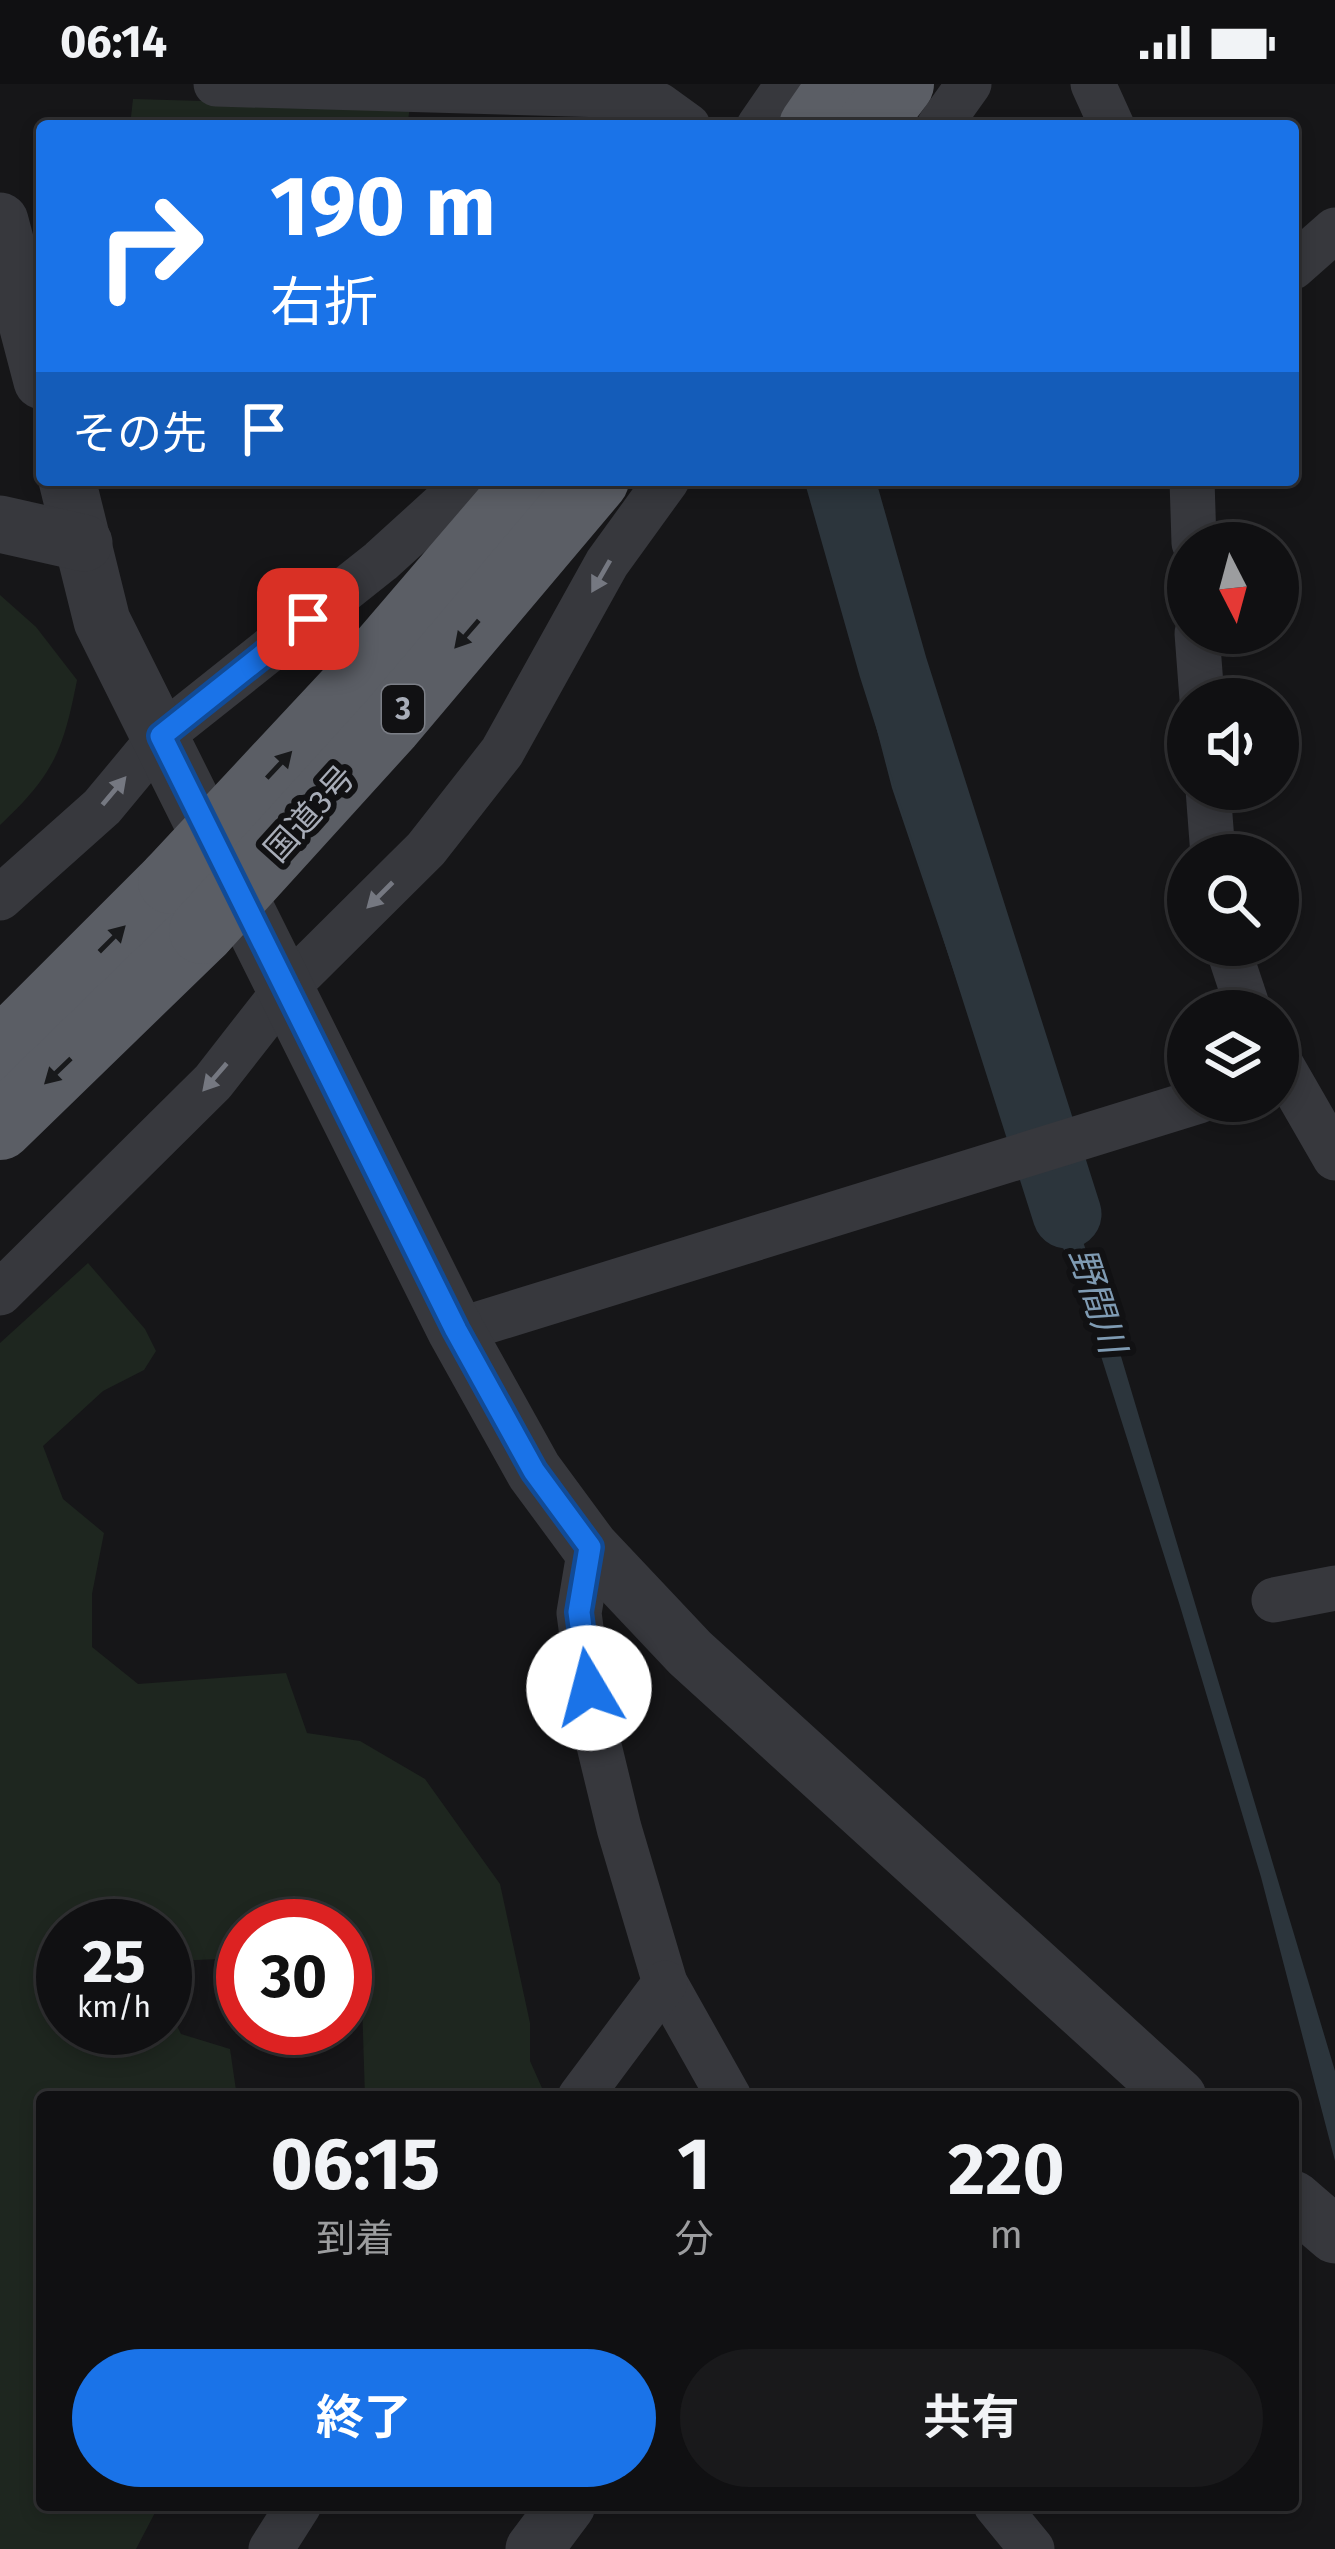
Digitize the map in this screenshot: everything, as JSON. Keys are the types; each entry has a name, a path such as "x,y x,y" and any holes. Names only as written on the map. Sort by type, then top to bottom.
{"highway":[{"path":"816,120 841,84"},
{"path":"874,120 901,84"},
{"name":"国道3号","path":"0,1126 186,906 354,685 525,486"},
{"name":"国道3号","path":"0,1052 186,906 390,724 591,486"}],"street":[{"path":"215,84 608,95 658,105 679,120"},
{"path":"763,120 788,84"},
{"path":"943,120 969,84"},
{"path":"1093,84 1109,120"},
{"path":"0,220 36,359"},
{"path":"1299,262 1335,230"},
{"path":"69,486 102,622 456,1330 534,1471 590,1547 690,1653 1171,2091"},
{"path":"0,898 102,807 161,736 380,561 463,486"},
{"path":"0,1293 213,1082 288,986 426,849 502,752 607,563 664,486"},
{"path":"1192,486 1193,522"},
{"path":"0,524 83,543"},
{"path":"1299,1099 1335,1158"},
{"path":"456,1330 1167,1111"},
{"path":"590,1547 579,1612 594,1725 665,1983 726,2091"},
{"path":"1274,1600 1335,1588"},
{"path":"584,2091 665,1983"},
{"path":"1299,2204 1335,2235"},
{"path":"271,2549 295,2511"},
{"path":"534,2549 562,2511"},
{"path":"1001,2511 1032,2549"}],"shaded area":[{"path":"133,99 410,107 408,120 131,120"},
{"path":"0,595 36,627 77,680 53,761 0,825"},
{"path":"88,1263 145,1329 156,1351 144,1370 103,1391 43,1446 63,1499 104,1533 92,1594 92,1647 138,1684 286,1673 307,1733 360,1741 425,1779 500,1884 530,2023 530,2061 543,2091 365,2091 364,2055 372,2055 372,1899 216,1899 216,1959 192,1960 192,1899 36,1899 36,2055 192,2055 192,2037 216,2045 216,2055 231,2055 236,2091 36,2091 36,2511 156,2511 136,2549 0,2549 0,1343"}],"water":[{"name":"野間川","path":"814,486 837,486 859,593 888,696 1023,1100 1076,1221 1114,1333 1335,2071 1335,2161 1261,1877 1076,1277 996,1096 892,788"}],"waterway":[{"name":"野間川","path":"842,486 893,667 1067,1214"}],"route":[{"path":"308,619 161,736 456,1330 534,1471 590,1547 579,1612 589,1688"}]}
